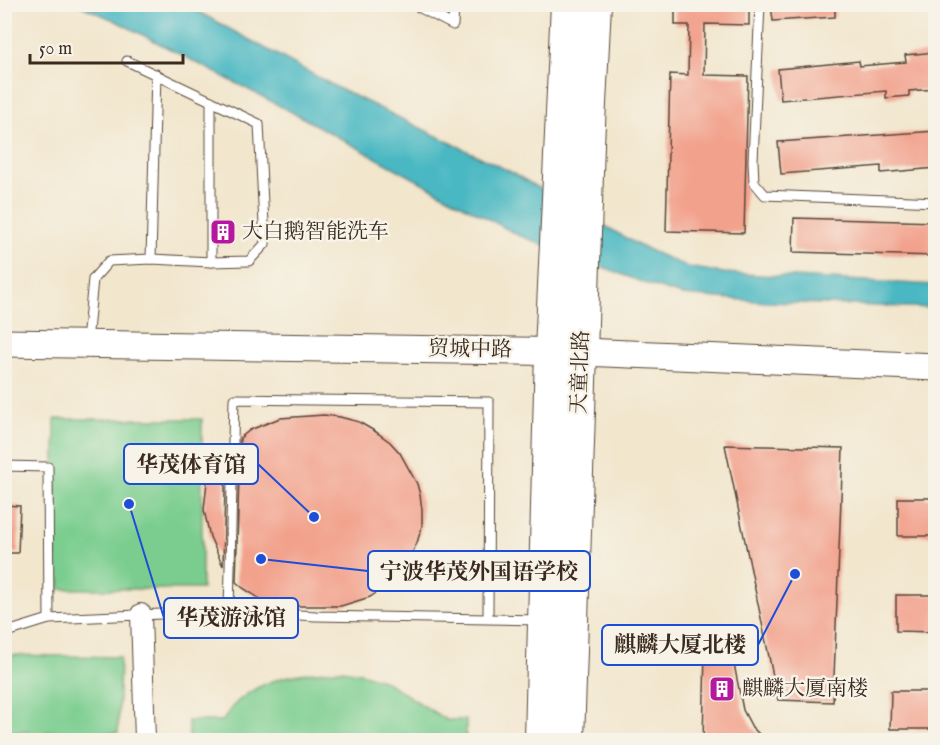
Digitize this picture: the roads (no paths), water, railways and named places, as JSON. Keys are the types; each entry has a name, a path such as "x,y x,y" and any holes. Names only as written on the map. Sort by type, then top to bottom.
{"main road":[{"path":"567,4 574,147"},
{"name":"天童北路","path":"568,741 558,621 582,352 569,267 574,147 595,4"},
{"path":"541,741 558,621 551,351 569,267"},
{"name":"贸城中路","path":"4,343 551,351 936,367"}],"street":[{"path":"141,614 145,741"}],"lane":[{"path":"412,4 453,25 454,4"},
{"path":"760,4 753,161 754,182 765,195 936,202"},
{"path":"87,344 93,279 109,261 151,259 249,261 265,244 259,124 127,61"},
{"path":"151,259 156,74"},
{"path":"211,101 211,262"},
{"path":"230,611 234,399 489,402 488,618"},
{"path":"4,466 48,467 49,619"},
{"path":"4,633 49,619 230,611 316,616 558,621"}],"water":[{"path":"79,5 186,5 336,87 511,172 638,245 687,267 724,273 935,285 935,308 768,302 682,295 647,284 518,235 303,118 116,21"}],"place":[{"name":"大白鹅智能洗车","path":"223,232"},
{"name":"华茂游泳馆","path":"129,504"},
{"name":"华茂体育馆","path":"314,517"},
{"name":"宁波华茂外国语学校","path":"261,559"},
{"name":"麒麟大厦北楼","path":"795,574"},
{"name":"麒麟大厦南楼","path":"722,689"}]}
